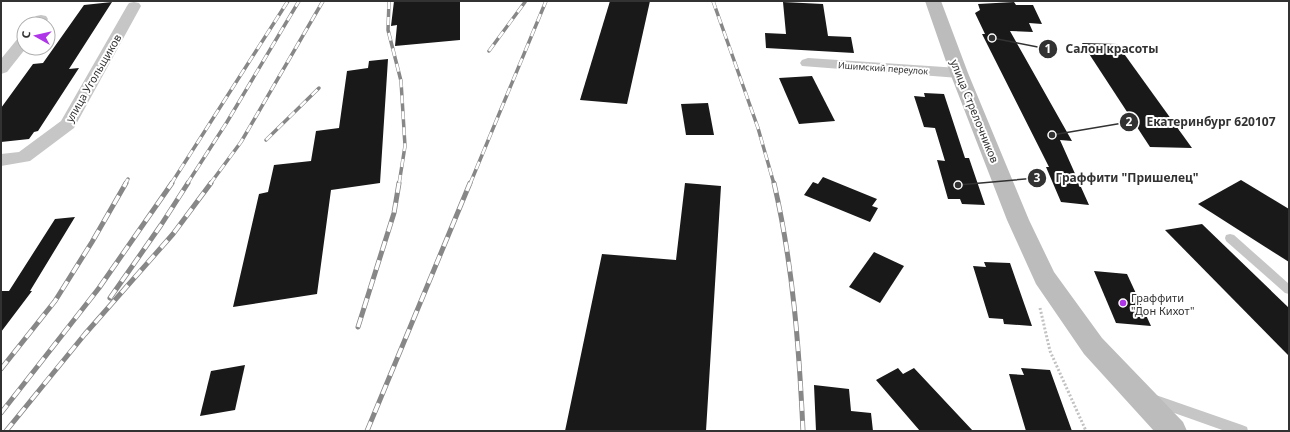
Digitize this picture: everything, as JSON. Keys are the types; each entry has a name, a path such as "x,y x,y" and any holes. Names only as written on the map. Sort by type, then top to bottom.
{"main road":[{"name":"улица Стрелочников","path":"933,1 959,74 1018,220 1044,277 1093,346 1173,431"}],"street":[{"name":"улица Угольщиков","path":"1,160 24,157 68,124 134,6"},
{"path":"1,69 16,50"},
{"name":"Ишимский переулок","path":"808,63 959,74"}],"lane":[{"path":"1230,238 1289,290"},
{"path":"1140,396 1242,431"}],"path":[{"path":"1038,300 1050,350 1086,431"}],"building":[{"path":"394,1 460,1 460,40 395,46 397,25 391,26"},
{"path":"610,1 650,1 627,104 580,100"},
{"path":"112,2 69,69 79,68 38,131 34,132 29,139 1,142 1,108 33,64 43,63 48,56 56,56 56,45 84,5"},
{"path":"783,2 823,4 828,36 851,37 854,53 766,48 765,33 786,34"},
{"path":"1014,2 1016,5 1033,5 1042,24 1029,23 1033,32 1010,31 1072,141 1060,140 1089,205 1061,202 1046,167 1049,167 982,34 985,34 975,13 980,10 978,4"},
{"path":"1082,43 1117,44 1192,148 1150,147"},
{"path":"388,59 380,183 331,190 317,294 233,307 259,194 268,192 274,165 311,161 316,131 339,128 347,71 368,68 369,61"},
{"path":"812,76 835,121 799,124 779,78"},
{"path":"924,93 944,94 965,158 969,158 985,205 962,204 960,199 948,199 937,160 945,161 935,128 924,127 914,96 925,97"},
{"path":"708,103 714,135 686,135 681,104"},
{"path":"823,177 877,199 872,206 878,208 870,222 804,195 813,182 818,184"},
{"path":"1241,180 1289,209 1289,262 1198,204"},
{"path":"685,183 721,186 706,431 565,431 602,254 676,260"},
{"path":"75,217 30,291 32,291 1,332 1,291 9,291 55,219"},
{"path":"1202,224 1289,308 1289,356 1165,230"},
{"path":"874,252 904,266 880,303 849,287"},
{"path":"984,262 1010,263 1032,326 1004,324 1003,319 989,318 973,266 986,267"},
{"path":"1094,271 1127,274 1151,326 1116,323"},
{"path":"245,365 235,410 200,416 211,371"},
{"path":"898,368 903,374 914,368 973,431 920,431 876,380"},
{"path":"1021,368 1050,370 1072,431 1026,431 1009,374 1024,375"},
{"path":"814,385 849,389 851,411 871,413 873,431 816,431"}],"railway":[{"path":"171,184 288,1"},
{"path":"187,184 227,122 299,1"},
{"path":"210,184 241,142 323,1"},
{"path":"389,1 388,30 401,81 405,146 399,184"},
{"path":"470,184 546,1"},
{"path":"713,1 758,128 774,184"},
{"path":"489,51 525,2"},
{"path":"266,140 319,88"},
{"path":"125,184 128,179"},
{"path":"1,369 55,301 92,242 126,183"},
{"path":"1,413 99,288 172,183"},
{"path":"110,298 161,225 188,183"},
{"path":"6,431 85,334 173,234 211,183"},
{"path":"358,327 394,213 399,183"},
{"path":"367,431 470,183"},
{"path":"774,183 781,214 794,306 803,431"}],"place":[{"name":"Салон красоты","path":"992,38"},
{"name":"Екатеринбург 620107","path":"1052,135"},
{"name":"Граффити \"Пришелец\"","path":"958,185"},
{"name":"Граффити \"Дон Кихот\"","path":"1123,303"}]}
